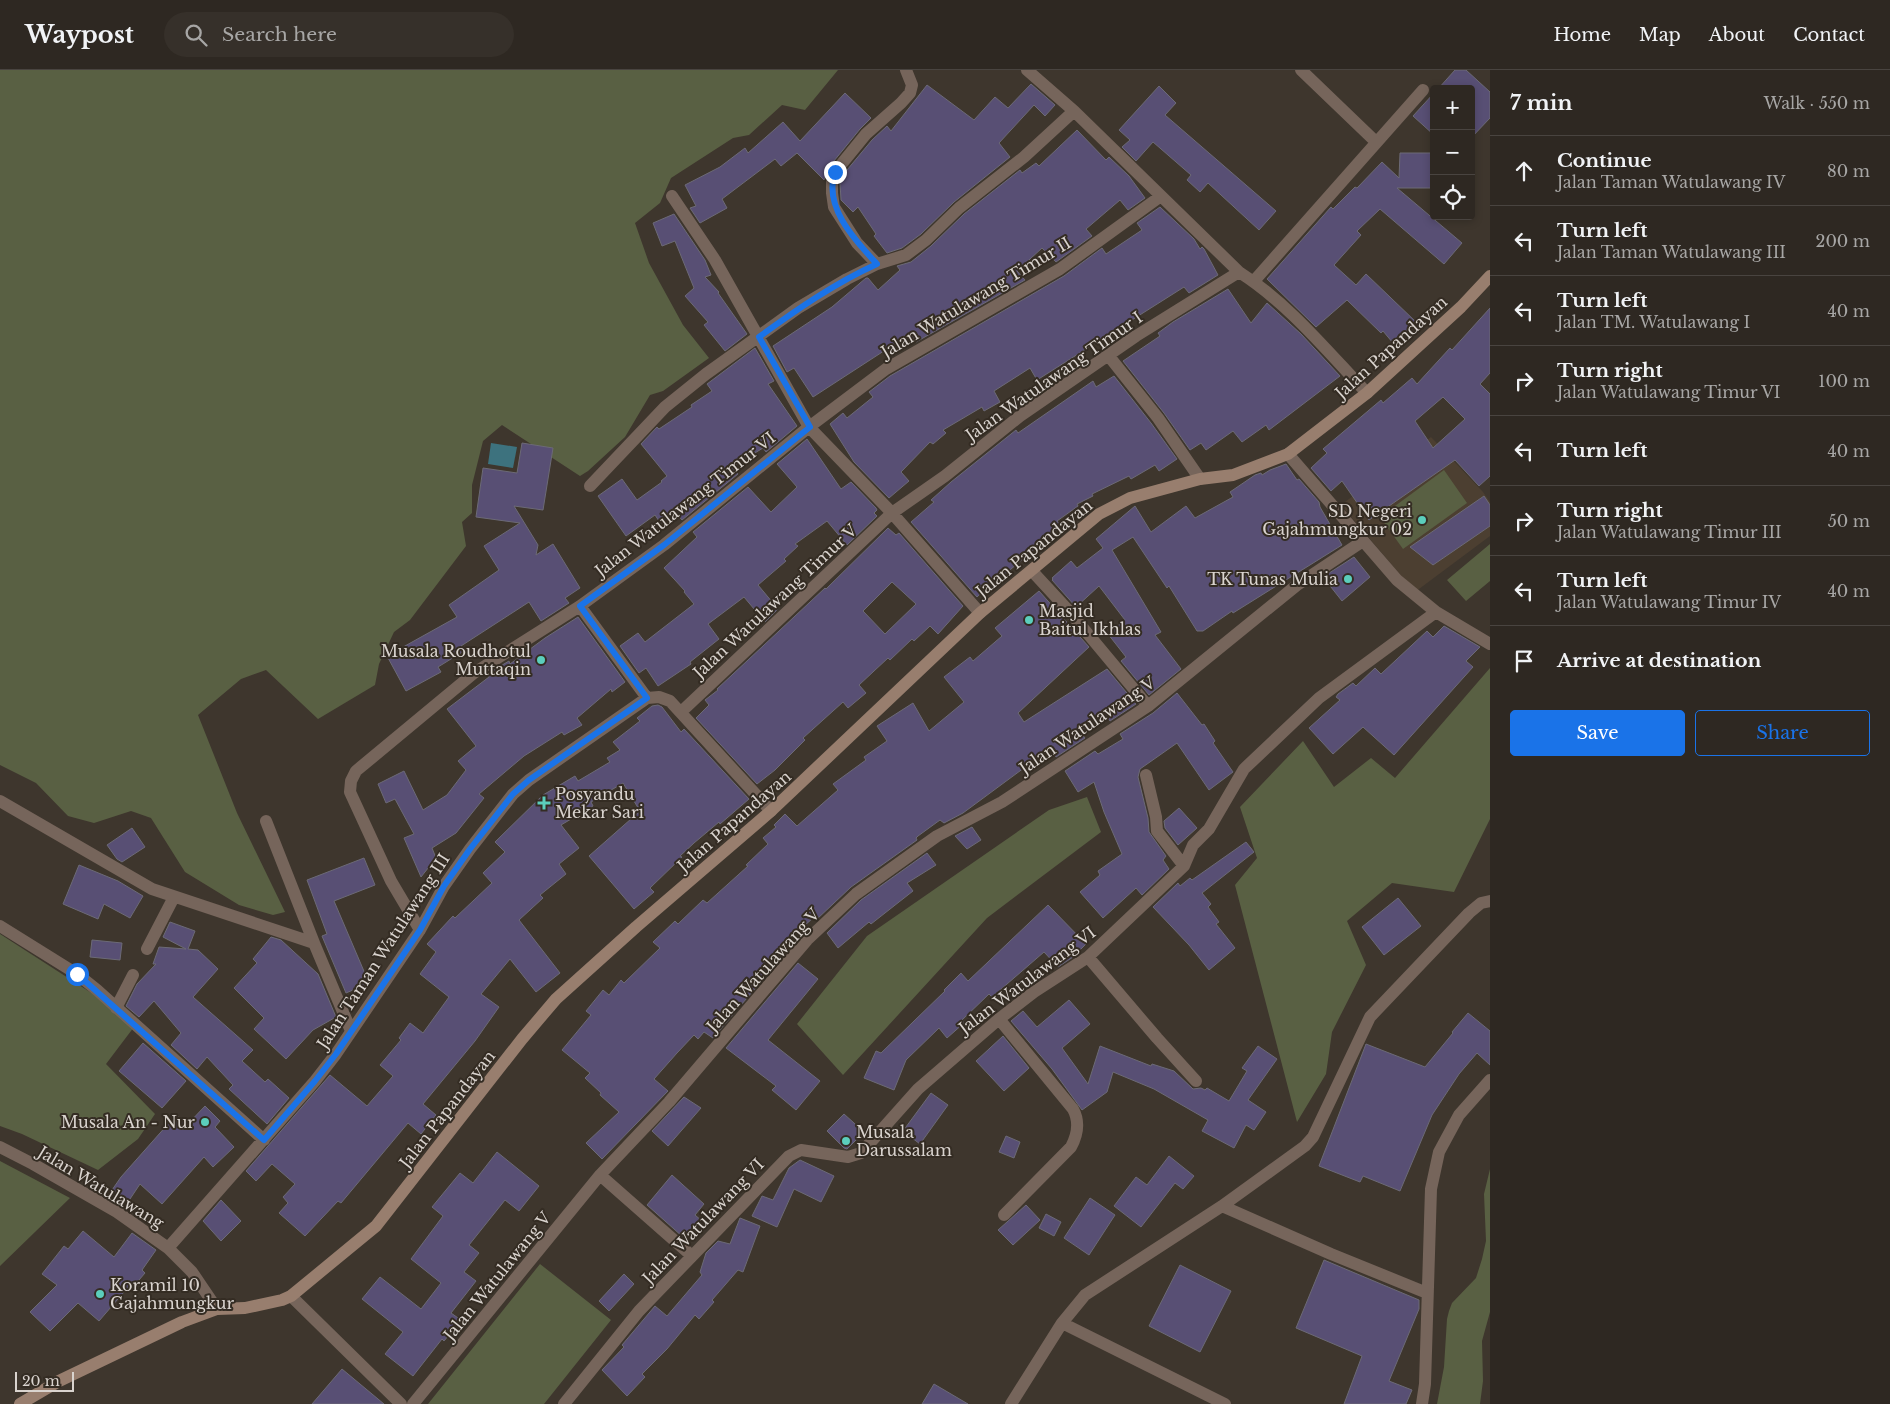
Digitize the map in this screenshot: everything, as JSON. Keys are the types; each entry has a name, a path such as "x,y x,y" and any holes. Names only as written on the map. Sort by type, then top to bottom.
{"main road":[{"name":"Jalan Papandayan","path":"20,1404 59,1381 182,1322 217,1309 245,1308 282,1300 291,1296 376,1226 522,1039 556,999 636,927 772,812 980,613 1099,514 1130,498 1200,479 1233,476 1288,454 1367,393 1461,307 1490,276"}],"street":[{"path":"877,264 857,242 834,206 832,182 835,172 866,134 910,93 912,85 906,70"},
{"path":"1027,70 1074,110 1239,272 1254,281 1302,325 1367,393"},
{"path":"1301,70 1376,142"},
{"path":"1254,281 1423,90"},
{"path":"590,486 665,407 706,374 798,308 877,264 906,255 959,208 1024,156 1074,110"},
{"path":"672,196 715,260 810,427 892,513 980,613"},
{"name":"Jalan Watulawang Timur II","path":"810,427 886,369 1060,269 1161,196"},
{"name":"Jalan Watulawang Timur I","path":"892,513 945,476 1020,416 1108,355 1239,272"},
{"path":"1108,355 1158,418 1200,479"},
{"name":"Jalan Watulawang Timur VI","path":"420,930 391,882 350,792 351,781 356,772 451,690 501,655 580,606 664,545 810,427"},
{"path":"1288,454 1397,580 1436,612 1490,644"},
{"name":"Jalan Watulawang Timur V","path":"681,712 892,513"},
{"name":"Jalan Watulawang V","path":"413,1404 600,1175 670,1102 807,940 856,894 937,836 1002,802 1148,706 1297,585 1363,541"},
{"path":"1032,571 1068,610 1148,706"},
{"path":"580,606 647,698 659,697 670,701 772,812"},
{"name":"Jalan Watulawang VI","path":"564,1404 639,1311 789,1156 801,1150 848,1157 860,1153 918,1089 999,1019 1034,992 1088,958 1184,866 1193,845 1209,829 1244,769 1319,698 1436,612"},
{"name":"Jalan Taman Watulawang III","path":"168,1248 315,1081 420,930 444,886 459,864 513,794 529,780 647,698"},
{"path":"1146,775 1156,817 1157,831 1184,866"},
{"path":"0,801 152,889 314,943"},
{"path":"266,821 351,1031"},
{"path":"147,950 174,897"},
{"path":"1011,1404 1062,1323 1085,1294 1222,1206 1305,1146 1313,1137 1370,1018 1469,913 1481,903 1490,901"},
{"path":"0,926 77,974 264,1140"},
{"path":"1088,958 1196,1081"},
{"path":"116,1008 134,975"},
{"path":"999,1019 1073,1109 1078,1125 1075,1140 1071,1147 1004,1215"},
{"path":"1422,1404 1426,1384 1430,1190 1439,1152 1459,1116 1490,1080"},
{"name":"Jalan Watulawang","path":"0,1147 116,1212 168,1248 192,1272 217,1309"},
{"path":"600,1175 692,1256"},
{"path":"1222,1206 1331,1254 1427,1293"},
{"path":"291,1296 402,1404"},
{"path":"1062,1323 1225,1404"}],"shaded area":[{"name":"SD Negeri Gajahmungkur 02","path":"1431,437 1483,492 1490,502 1490,536 1415,592 1341,505"}],"green space":[{"path":"0,70 838,70 805,110 782,105 749,135 733,138 671,178 660,203 635,223 649,263 683,325 709,358 663,391 650,395 625,437 580,476 502,425 483,441 472,485 472,513 462,522 466,546 410,620 394,632 379,664 375,685 318,719 266,670 241,679 198,715 237,813 285,912 273,915 239,905 185,872 151,818 131,811 94,823 68,816 36,783 0,765"},
{"path":"1444,470 1467,503 1403,549 1380,517"},
{"path":"1490,544 1490,581 1466,601 1447,580"},
{"path":"1490,668 1490,819 1454,892 1392,883 1347,921 1366,965 1332,1032 1326,1074 1297,1122 1235,885 1257,858 1240,807 1303,741 1334,787 1371,758 1395,778"},
{"path":"1087,797 1101,832 987,918 843,1075 797,1024 867,936 1049,810"},
{"path":"0,934 93,994 134,1027 106,1064 155,1114 138,1139 98,1170 22,1134 0,1126"},
{"path":"0,1161 70,1198 0,1266"},
{"path":"1490,1169 1490,1312 1482,1341 1483,1381 1480,1404 1437,1404 1444,1367 1449,1311 1452,1303 1476,1278 1482,1259 1486,1241 1484,1194"},
{"path":"540,1264 611,1320 544,1404 428,1404"}],"water":[{"path":"491,443 517,447 513,468 488,464"}],"building":[{"path":"1455,70 1466,70 1490,92 1490,118 1475,134 1475,85 1442,85"},
{"path":"1031,84 1055,105 1045,116 1034,105 999,143 1010,157 954,202 921,234 902,248 887,253 874,236 876,234 858,207 853,212 841,200 840,183 842,176 872,140 887,126 891,131 927,85 974,120 995,97 1008,108"},
{"path":"1159,86 1176,103 1165,115 1276,211 1259,230 1208,183 1200,192 1187,180 1191,175 1153,142 1136,161 1122,147 1130,140 1119,130"},
{"path":"845,93 871,118 829,167 824,180 797,153 781,166 775,159 722,199 727,208 700,223 690,208 696,206 685,185 720,167 745,148 748,153 783,122 800,141"},
{"path":"1430,97 1430,131 1413,116"},
{"path":"1077,130 1106,160 1109,157 1129,176 1145,198 1128,210 1120,200 1086,229 1092,236 1056,262 1042,248 1017,271 1025,280 916,342 910,334 813,397 794,368 787,372 773,346 832,307 866,278 878,290 900,270 897,266 911,262 931,246 964,214 1020,170 1022,173 1036,163 1039,166"},
{"path":"1400,153 1430,153 1430,188 1397,188 1430,216 1430,220 1435,220 1462,243 1444,264 1380,209 1357,231 1361,235 1334,265 1356,285 1366,274 1416,322 1393,343 1383,331 1381,333 1347,300 1316,327 1267,279 1331,207 1333,209 1355,187 1357,188 1382,162 1399,178"},
{"path":"1160,207 1194,239 1200,249 1202,247 1204,249 1218,275 1189,293 1184,287 1037,380 1030,368 994,391 1000,402 984,411 982,407 943,430 946,433 933,444 930,442 901,472 909,481 889,498 854,462 830,424 843,413 847,418 873,397 869,392 890,376 1064,276 1102,248 1106,254 1142,230 1137,223"},
{"path":"674,214 705,260 711,275 705,277 719,292 747,334 725,351 704,325 708,322 685,296 694,288 675,241 662,246 653,223"},
{"path":"1228,289 1251,323 1267,303 1301,334 1340,376 1269,430 1266,425 1242,442 1233,431 1206,450 1201,443 1190,450 1123,361 1160,336 1158,333 1173,322"},
{"path":"1490,308 1490,373 1480,384 1490,394 1490,476 1479,486 1455,460 1369,520 1342,481 1331,491 1311,468 1327,453 1323,449 1381,400 1383,403 1412,378 1417,384 1450,348 1452,350","holes":["1443,397 1465,419 1433,448 1415,421"]},
{"path":"755,348 774,381 768,384 797,426 766,452 763,448 732,467 738,474 682,520 676,513 661,524 655,515 626,536 598,496 622,479 637,500 662,482 667,476 641,444 657,427 659,429 712,391 707,384"},
{"path":"1114,376 1177,459 1159,471 1155,465 1131,479 1129,476 1092,494 1093,496 1077,504 1078,506 1057,521 1061,526 1003,576 1001,574 977,597 911,522 934,502 931,500 951,482 1016,430 1018,433 1093,381 1096,387"},
{"path":"807,439 841,489 851,482 876,508 877,510 874,513 877,516 847,545 827,521 795,544 798,546 784,559 786,561 758,585 778,609 765,622 744,597 708,624 719,639 690,662 691,664 658,686 646,668 639,673 620,646 638,633 645,642 694,604 664,568 697,537 693,532 748,487 771,512 797,487 777,464"},
{"path":"522,443 553,448 543,510 514,506 538,545 536,555 553,544 580,588 565,598 569,603 541,621 529,602 461,646 464,651 438,667 441,672 406,691 387,656 457,617 449,605 499,570 484,546 520,523 476,517 483,468 517,473"},
{"path":"1286,464 1297,480 1299,479 1319,502 1342,545 1233,613 1232,611 1203,631 1197,631 1169,586 1167,588 1133,537 1112,550 1161,632 1155,635 1181,669 1149,695 1121,661 1126,657 1108,634 1125,620 1099,586 1076,607 1052,578 1071,561 1077,568 1103,548 1096,539 1135,506 1151,532 1186,506 1195,518 1233,497 1230,492 1255,475 1261,473 1262,475"},
{"path":"1484,496 1490,505 1490,526 1433,565 1410,547"},
{"path":"888,528 896,535 899,533 963,606 938,634 930,626 914,641 912,639 890,660 888,658 859,685 866,693 848,708 843,702 803,738 805,740 775,770 757,784 696,718 709,705 705,700 826,589","holes":["892,582 916,604 885,634 863,611"]},
{"name":"TK Tunas Mulia","path":"1354,557 1370,577 1342,601 1323,577"},
{"path":"1039,591 1089,647 1018,713 1024,722 1107,669 1136,704 1110,721 1103,712 1080,732 1085,738 1056,757 1051,748 963,813 944,823 940,820 918,836 917,840 851,887 816,920 814,917 780,948 786,952 713,1038 704,1032 698,1039 694,1035 654,1079 668,1091 602,1159 586,1143 619,1112 585,1078 590,1073 562,1050 591,1015 586,1011 603,990 609,995 621,980 624,983 660,948 653,942 675,921 678,924 703,900 707,903 748,866 746,865 768,844 763,838 776,827 774,825 785,814 797,826 838,790 833,784 866,760 864,757 887,741 877,726 913,703 929,731 964,702 944,677 970,657 973,661 1002,636 995,628"},
{"path":"578,617 625,682 612,692 611,689 577,718 582,725 564,735 562,732 524,756 479,794 484,798 456,833 432,848 436,858 421,877 404,838 414,834 395,799 386,803 378,784 404,771 423,810 447,795 466,770 458,761 476,746 447,709 489,677 487,674 509,661 510,664"},
{"path":"1444,626 1480,647 1466,661 1473,667 1394,755 1363,727 1333,754 1309,728 1340,700 1336,697 1338,694 1353,683 1356,686 1375,668 1381,674 1427,631 1433,637"},
{"path":"1177,693 1202,725 1204,724 1215,741 1213,743 1233,772 1209,790 1177,743 1140,769 1138,777 1148,818 1149,832 1166,856 1163,860 1169,869 1142,895 1136,888 1103,918 1080,892 1100,875 1098,871 1122,854 1104,812 1094,782 1078,792 1065,771 1095,751 1098,754 1123,739 1120,734 1153,713"},
{"path":"658,705 662,707 681,732 684,729 749,799 680,856 682,857 650,888 654,892 634,909 589,856 640,811 623,783 591,802 593,806 561,825 579,848 559,864 566,874 540,895 543,898 519,920 560,973 536,992 510,959 481,994 499,1007 475,1041 423,1104 436,1115 421,1134 408,1123 341,1203 338,1201 305,1236 279,1213 288,1203 283,1197 295,1184 272,1164 256,1181 246,1171 330,1075 367,1106 393,1076 380,1065 401,1040 399,1038 410,1023 423,1033 449,997 420,974 436,952 427,944 453,916 455,918 492,883 483,873 505,852 495,842 543,795 575,776 578,781 610,762 607,758 620,750 613,742 640,721 637,718 652,706"},
{"path":"1179,808 1197,828 1178,845 1165,828 1164,821"},
{"path":"972,827 981,840 967,849 955,836"},
{"path":"132,828 145,847 122,862 117,859 107,845"},
{"path":"1246,842 1254,852 1202,893 1211,904 1208,907 1219,922 1216,924 1235,948 1209,970 1189,945 1153,907 1178,883 1180,886 1190,878 1192,880"},
{"path":"927,853 936,865 907,883 913,891 871,924 869,922 838,948 827,933 861,900"},
{"path":"364,858 375,885 334,901 369,983 346,993 322,936 327,934 307,880"},
{"path":"79,865 118,881 143,896 130,918 104,904 98,919 63,904"},
{"path":"1398,898 1421,926 1384,955 1362,927"},
{"path":"1048,905 1086,944 1073,957 1058,967 1044,952 992,997 989,994 962,1020 964,1023 947,1038 939,1028 906,1060 894,1090 864,1078 876,1051 881,1053 961,973 968,981"},
{"path":"170,922 195,931 188,949 198,950 218,969 193,997 253,1050 242,1061 265,1082 268,1079 289,1098 267,1124 229,1089 233,1085 207,1057 197,1069 171,1045 181,1033 154,1001 139,1017 126,1006 137,984 156,964 153,964 159,947 186,949 163,937"},
{"path":"271,937 281,940 318,974 336,1017 313,1030 286,1059 254,1029 264,1018 234,988 257,963 253,959"},
{"path":"92,940 122,943 120,960 90,957"},
{"path":"798,963 818,979 768,1040 820,1081 796,1110 772,1090 776,1086 726,1048"},
{"path":"1069,1000 1090,1024 1062,1048 1088,1084 1100,1046 1151,1066 1152,1064 1174,1071 1193,1089 1201,1088 1205,1090 1207,1088 1229,1101 1247,1071 1242,1068 1258,1046 1277,1059 1248,1100 1266,1112 1254,1130 1246,1125 1234,1148 1202,1131 1208,1120 1154,1089 1113,1072 1107,1092 1082,1110 1052,1069 1011,1021 1023,1011 1037,1027"},
{"path":"1468,1013 1490,1031 1490,1065 1477,1053 1459,1074 1432,1115 1400,1191 1363,1176 1360,1182 1319,1166 1366,1044 1425,1067"},
{"path":"1003,1036 1029,1068 1004,1091 976,1061"},
{"path":"143,1043 186,1081 162,1108 119,1071"},
{"path":"931,1093 948,1105 920,1144 903,1131"},
{"path":"684,1097 701,1108 668,1146 652,1131"},
{"path":"205,1106 220,1121 215,1127 234,1147 213,1167 204,1157 162,1204 140,1184 128,1202 112,1190 121,1177 176,1115 187,1125"},
{"name":"Musala Darussalam","path":"844,1114 864,1132 847,1149 827,1131"},
{"path":"1006,1136 1020,1142 1014,1158 999,1152"},
{"path":"497,1152 539,1186 519,1211 505,1200 469,1245 479,1253 464,1272 476,1281 451,1313 461,1320 444,1341 442,1339 413,1376 385,1354 403,1332 362,1299 380,1277 421,1309 441,1283 411,1259 443,1216 432,1207 460,1173 473,1183"},
{"path":"1169,1156 1194,1176 1183,1189 1175,1183 1141,1227 1114,1206 1136,1177 1147,1185"},
{"path":"800,1160 834,1176 821,1202 794,1189 777,1227 752,1216 762,1196 773,1200 789,1168"},
{"path":"672,1175 704,1204 695,1215 702,1221 688,1237 683,1237 647,1205"},
{"path":"1090,1198 1115,1215 1089,1255 1064,1238"},
{"path":"221,1200 241,1221 221,1241 203,1221"},
{"path":"1026,1205 1040,1220 1013,1245 998,1230"},
{"path":"1046,1214 1061,1222 1054,1236 1039,1228"},
{"path":"740,1218 760,1226 743,1272 738,1270 712,1300 714,1302 699,1319 695,1315 667,1349 642,1374 645,1377 627,1396 602,1370 624,1347 622,1345 655,1306 667,1316 702,1275 700,1272 706,1253 718,1241 730,1244"},
{"path":"83,1231 114,1257 132,1233 156,1250 142,1270 145,1273 133,1287 130,1285 99,1321 78,1303 50,1331 30,1312 57,1285 42,1274 64,1246 68,1249"},
{"path":"1324,1260 1419,1300 1419,1309 1389,1381 1412,1390 1406,1404 1344,1404 1362,1356 1296,1328"},
{"path":"1180,1265 1231,1291 1200,1352 1149,1326"},
{"path":"624,1274 634,1284 609,1311 599,1301"},
{"path":"342,1369 384,1404 312,1404"},
{"path":"934,1384 968,1404 922,1404"}],"place":[{"name":"SD Negeri Gajahmungkur 02","path":"1422,520"},
{"name":"TK Tunas Mulia","path":"1348,579"},
{"name":"Masjid Baitul Ikhlas","path":"1029,620"},
{"name":"Musala Roudhotul Muttaqin","path":"541,660"},
{"name":"Posyandu Mekar Sari","path":"544,803"},
{"name":"Musala An - Nur","path":"205,1122"},
{"name":"Musala Darussalam","path":"846,1141"},
{"name":"Koramil 10 Gajahmungkur","path":"100,1294"}],"route":[{"path":"77,974 264,1140 336,1054 420,930 444,886 513,794 529,780 647,698 580,606 664,545 810,427 759,337 798,308 877,264 857,242 834,206 832,182 835,172"}]}
